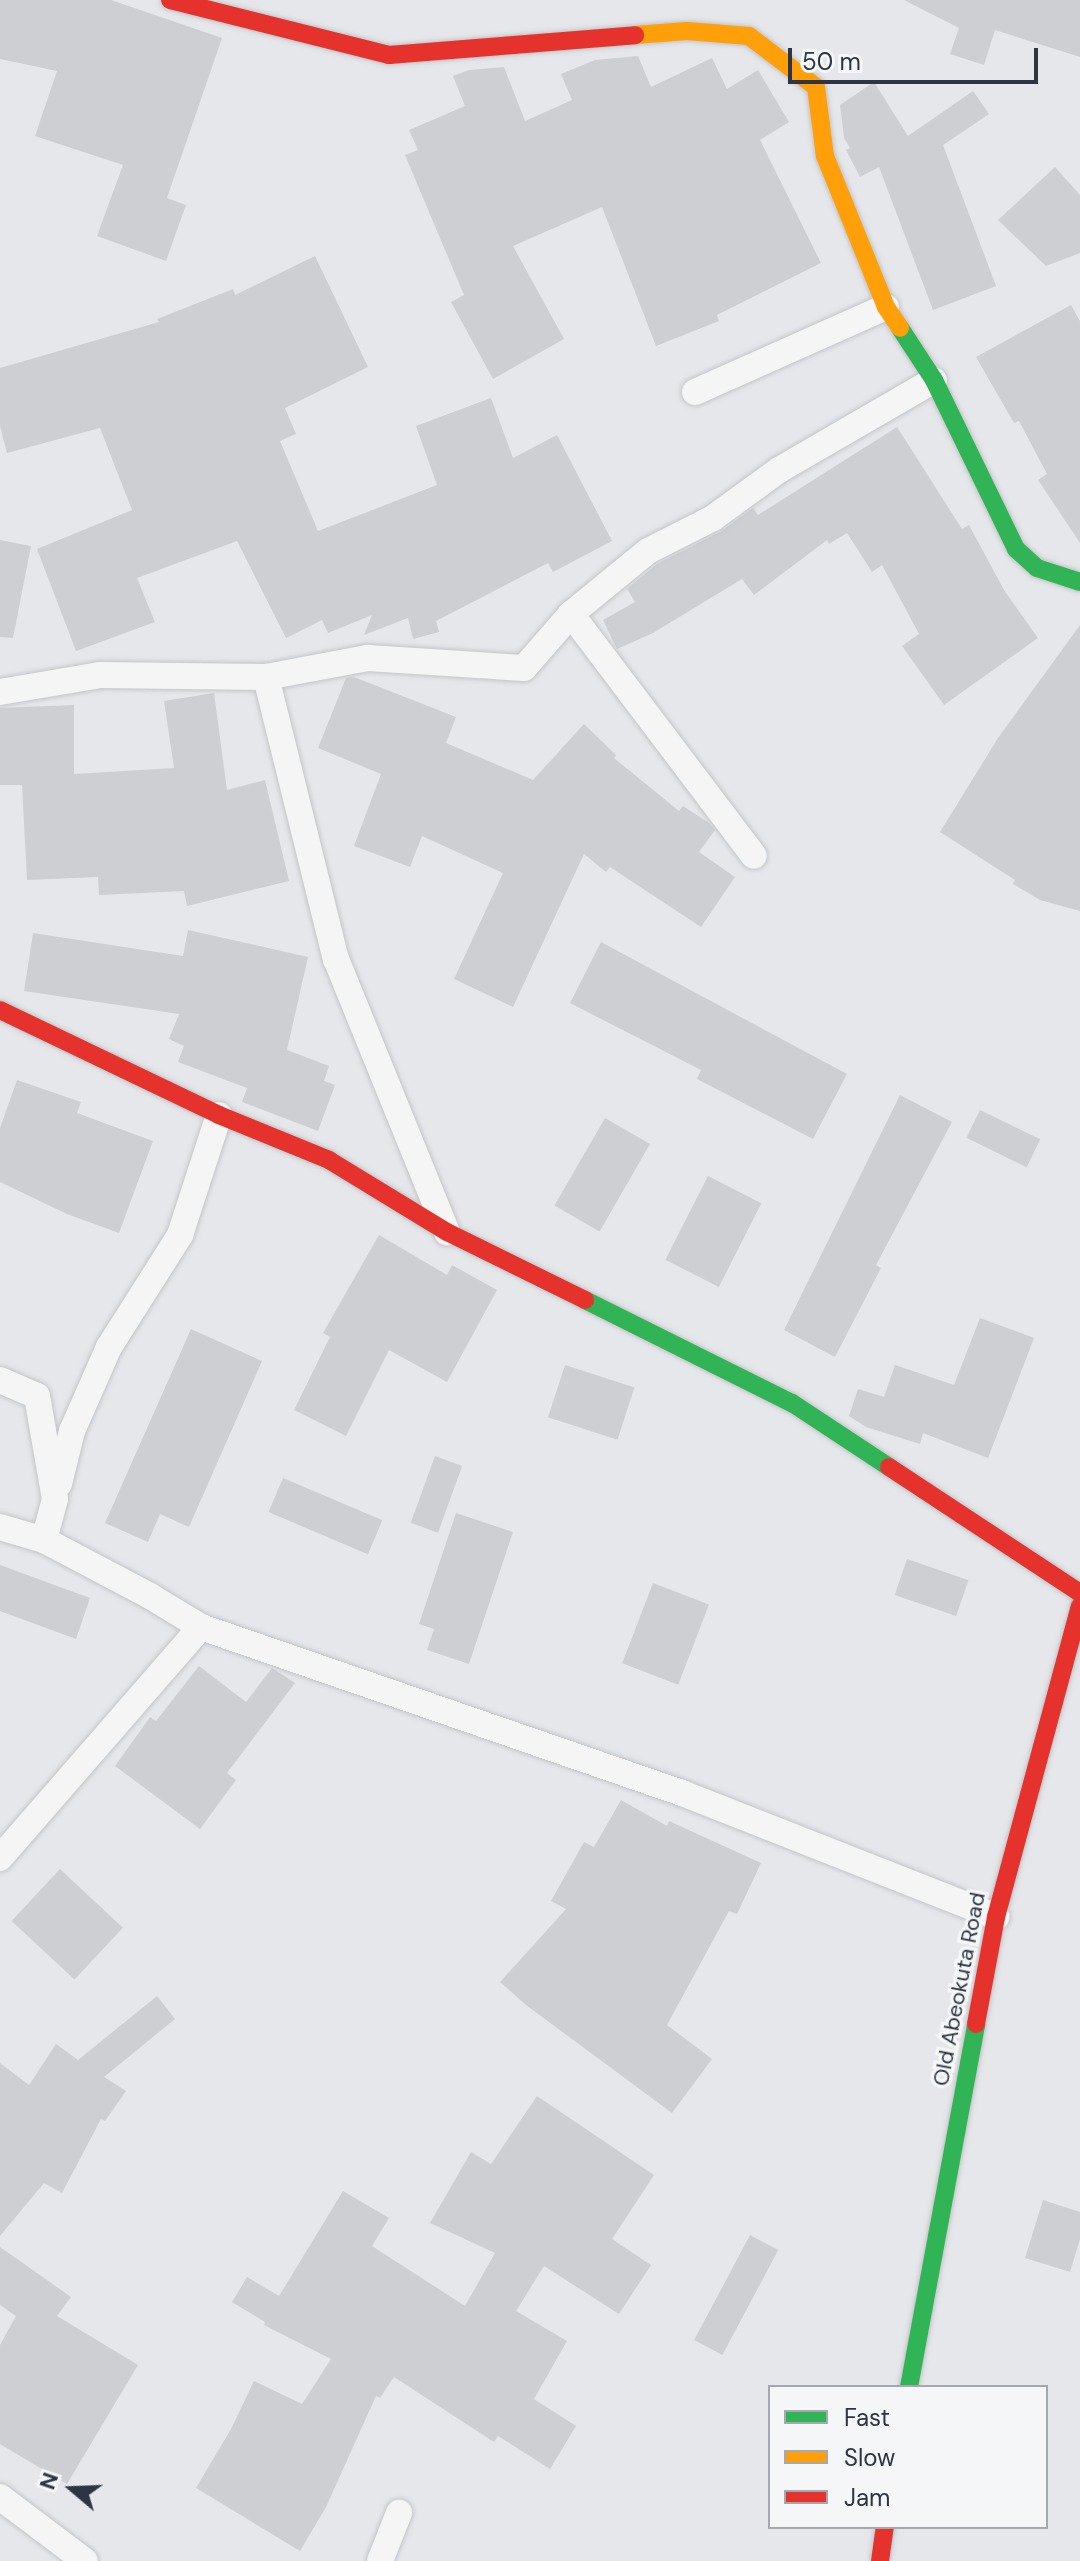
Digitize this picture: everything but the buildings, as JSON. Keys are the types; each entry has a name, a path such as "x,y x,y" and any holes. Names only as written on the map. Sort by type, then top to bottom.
{"main road":[{"path":"170,0 389,55 687,31 749,36 816,87 825,156 886,307 934,380 1016,549 1037,568 1080,582"},
{"path":"0,1010 219,1115 329,1160 447,1232 792,1403 1080,1593"},
{"name":"Old Abeokuta Road","path":"909,2385 996,1917 1080,1606"},
{"path":"880,2561 885,2529"}],"street":[{"path":"695,392 886,307"},
{"path":"0,692 100,675 266,677 368,658 524,668 571,614 648,551 713,518 779,470 934,380"},
{"path":"571,614 754,856"},
{"path":"266,677 336,959 447,1232"},
{"path":"44,1540 72,1431 109,1347 180,1235 219,1115"},
{"path":"0,1380 37,1396 55,1499"},
{"path":"0,1527 44,1540 201,1627 682,1793 996,1917"},
{"path":"0,1858 201,1627"},
{"path":"0,2497 85,2561"},
{"path":"380,2561 399,2513"}],"traffic: fast":[{"path":"900,328 934,380 1016,549 1037,568 1080,582"},
{"path":"585,1300 792,1403 889,1467"},
{"path":"909,2385 976,2024"}],"traffic: slow":[{"path":"635,35 687,31 749,36 816,87 825,156 886,307 900,328"}],"traffic: jam":[{"path":"170,0 389,55 635,35"},
{"path":"0,1010 219,1115 329,1160 447,1232 585,1300"},
{"path":"889,1467 1080,1593"},
{"path":"976,2024 996,1917 1080,1606"},
{"path":"880,2561 885,2529"}]}
